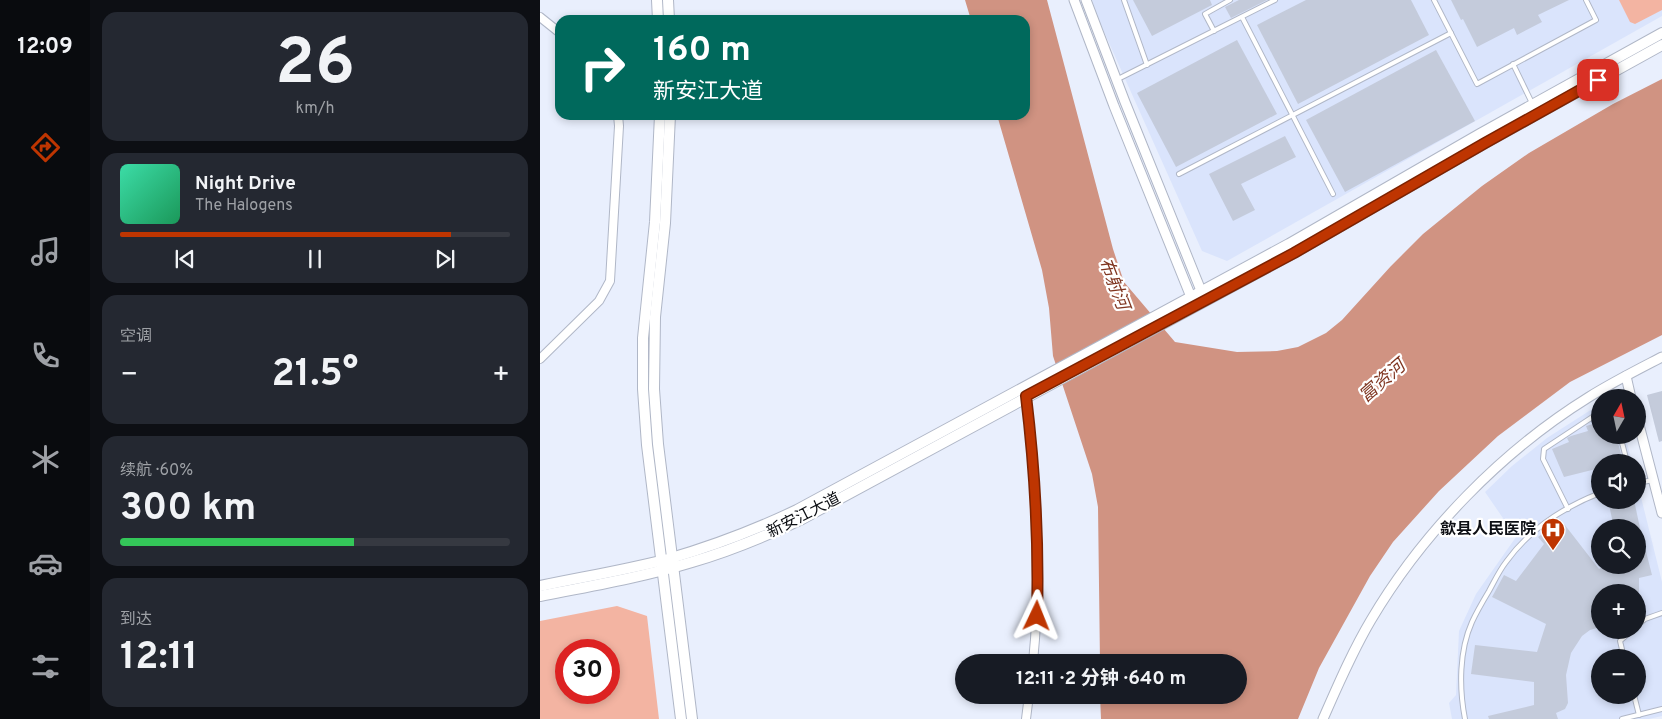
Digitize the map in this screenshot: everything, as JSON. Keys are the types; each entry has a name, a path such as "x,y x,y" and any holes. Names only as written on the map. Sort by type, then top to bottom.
{"main road":[{"path":"657,0 658,15"},
{"path":"668,0 669,15"},
{"path":"1203,296 1289,244 1533,104 1662,33"},
{"path":"1046,380 1193,301 1294,253 1485,143 1662,45"},
{"path":"660,120 657,187 644,316 642,361 644,417 692,719"},
{"path":"670,120 668,196 653,361 655,416 666,564 681,719"},
{"name":"新安江大道","path":"540,586 666,564 744,533 797,510 1046,380"},
{"name":"新安江大道","path":"540,596 748,543 802,519 1026,396 1046,380"}],"street":[{"path":"1074,0 1114,106 1193,301"},
{"path":"1086,0 1116,80 1203,296"},
{"path":"540,17 555,29"},
{"path":"540,359 599,301 610,280 618,120"},
{"path":"1323,719 1350,659 1371,620 1398,578 1441,524 1476,487 1534,436 1588,398 1662,357"},
{"path":"1626,376 1629,389"},
{"path":"1026,396 1033,456 1037,527 1038,584 1034,654"},
{"path":"1644,444 1662,513"},
{"path":"1026,719 1028,704"}],"lane":[{"path":"1124,0 1147,64"},
{"path":"1214,31 1205,14 1230,0"},
{"path":"1116,80 1275,0"},
{"path":"1434,0 1477,84 1596,20 1586,0"},
{"path":"1242,17 1332,194"},
{"path":"1179,174 1451,33"},
{"path":"1513,64 1533,104"},
{"path":"1568,508 1544,459 1543,452 1544,449 1591,418"},
{"path":"1646,481 1653,480"},
{"path":"1465,719 1462,701 1462,674 1465,648 1472,622 1505,563 1544,524 1568,508 1591,497"},
{"path":"1646,619 1662,613"},
{"path":"1636,704 1639,715"},
{"path":"1622,719 1662,709"}],"shaded area":[{"path":"1092,0 1662,0 1662,16 1227,261 1202,251 1097,16"},
{"path":"1619,0 1662,0 1662,10 1635,24 1630,22"},
{"name":"歙县人民医院","path":"1591,410 1591,444 1627,444 1630,454 1591,454 1591,509 1644,509 1662,582 1662,716 1649,719 1452,719 1449,703 1456,695 1459,631 1476,594 1516,537 1485,492 1512,466 1547,438"},
{"path":"617,606 647,616 659,719 540,719 540,621"}],"water":[{"path":"965,0 1047,0 1113,249 1124,282 1175,342 1237,352 1277,351 1298,347 1326,333 1342,320 1423,234 1482,186 1529,153 1613,104 1662,79 1662,335 1570,382 1498,436 1439,491 1393,542 1370,576 1319,668 1298,719 1101,719 1100,704 1247,704 1247,654 1100,654 1098,507 1092,474 1053,356 1049,308 1042,270 998,120 1030,120 1030,15 970,15"}],"building":[{"path":"1133,0 1210,0 1212,5 1152,36"},
{"path":"1239,0 1267,0 1231,18 1225,7"},
{"path":"1306,0 1411,0 1429,35 1298,104 1257,25"},
{"path":"1451,0 1569,0 1538,15 1542,22 1517,35 1514,28 1477,47"},
{"path":"1237,40 1277,114 1176,167 1137,93"},
{"path":"1436,50 1475,121 1345,192 1306,120"},
{"path":"1285,136 1296,157 1241,184 1255,210 1233,221 1209,174"},
{"path":"1662,391 1662,441 1659,442 1647,395"},
{"path":"1591,425 1591,444 1618,444 1621,454 1591,454 1591,470 1564,477 1552,449 1569,442 1567,438 1571,436 1588,431 1586,426"},
{"path":"1610,509 1636,509 1638,519 1612,519"},
{"path":"1561,520 1591,559 1591,574 1646,574 1646,552 1652,575 1639,578 1639,584 1591,584 1591,630 1582,636 1571,653 1566,675 1568,703 1565,709 1556,713 1558,719 1489,719 1488,716 1534,705 1534,682 1471,674 1475,645 1537,652 1546,624 1492,597 1504,575 1516,581 1544,544 1538,537"}],"place":[{"name":"歙县人民医院","path":"1553,551"}],"route":[{"path":"1037,616 1036,486 1026,396 1294,253 1598,80"}],"water label":[{"name":"布射河","path":"1113,284"},
{"name":"富资河","path":"1383,382"}]}
